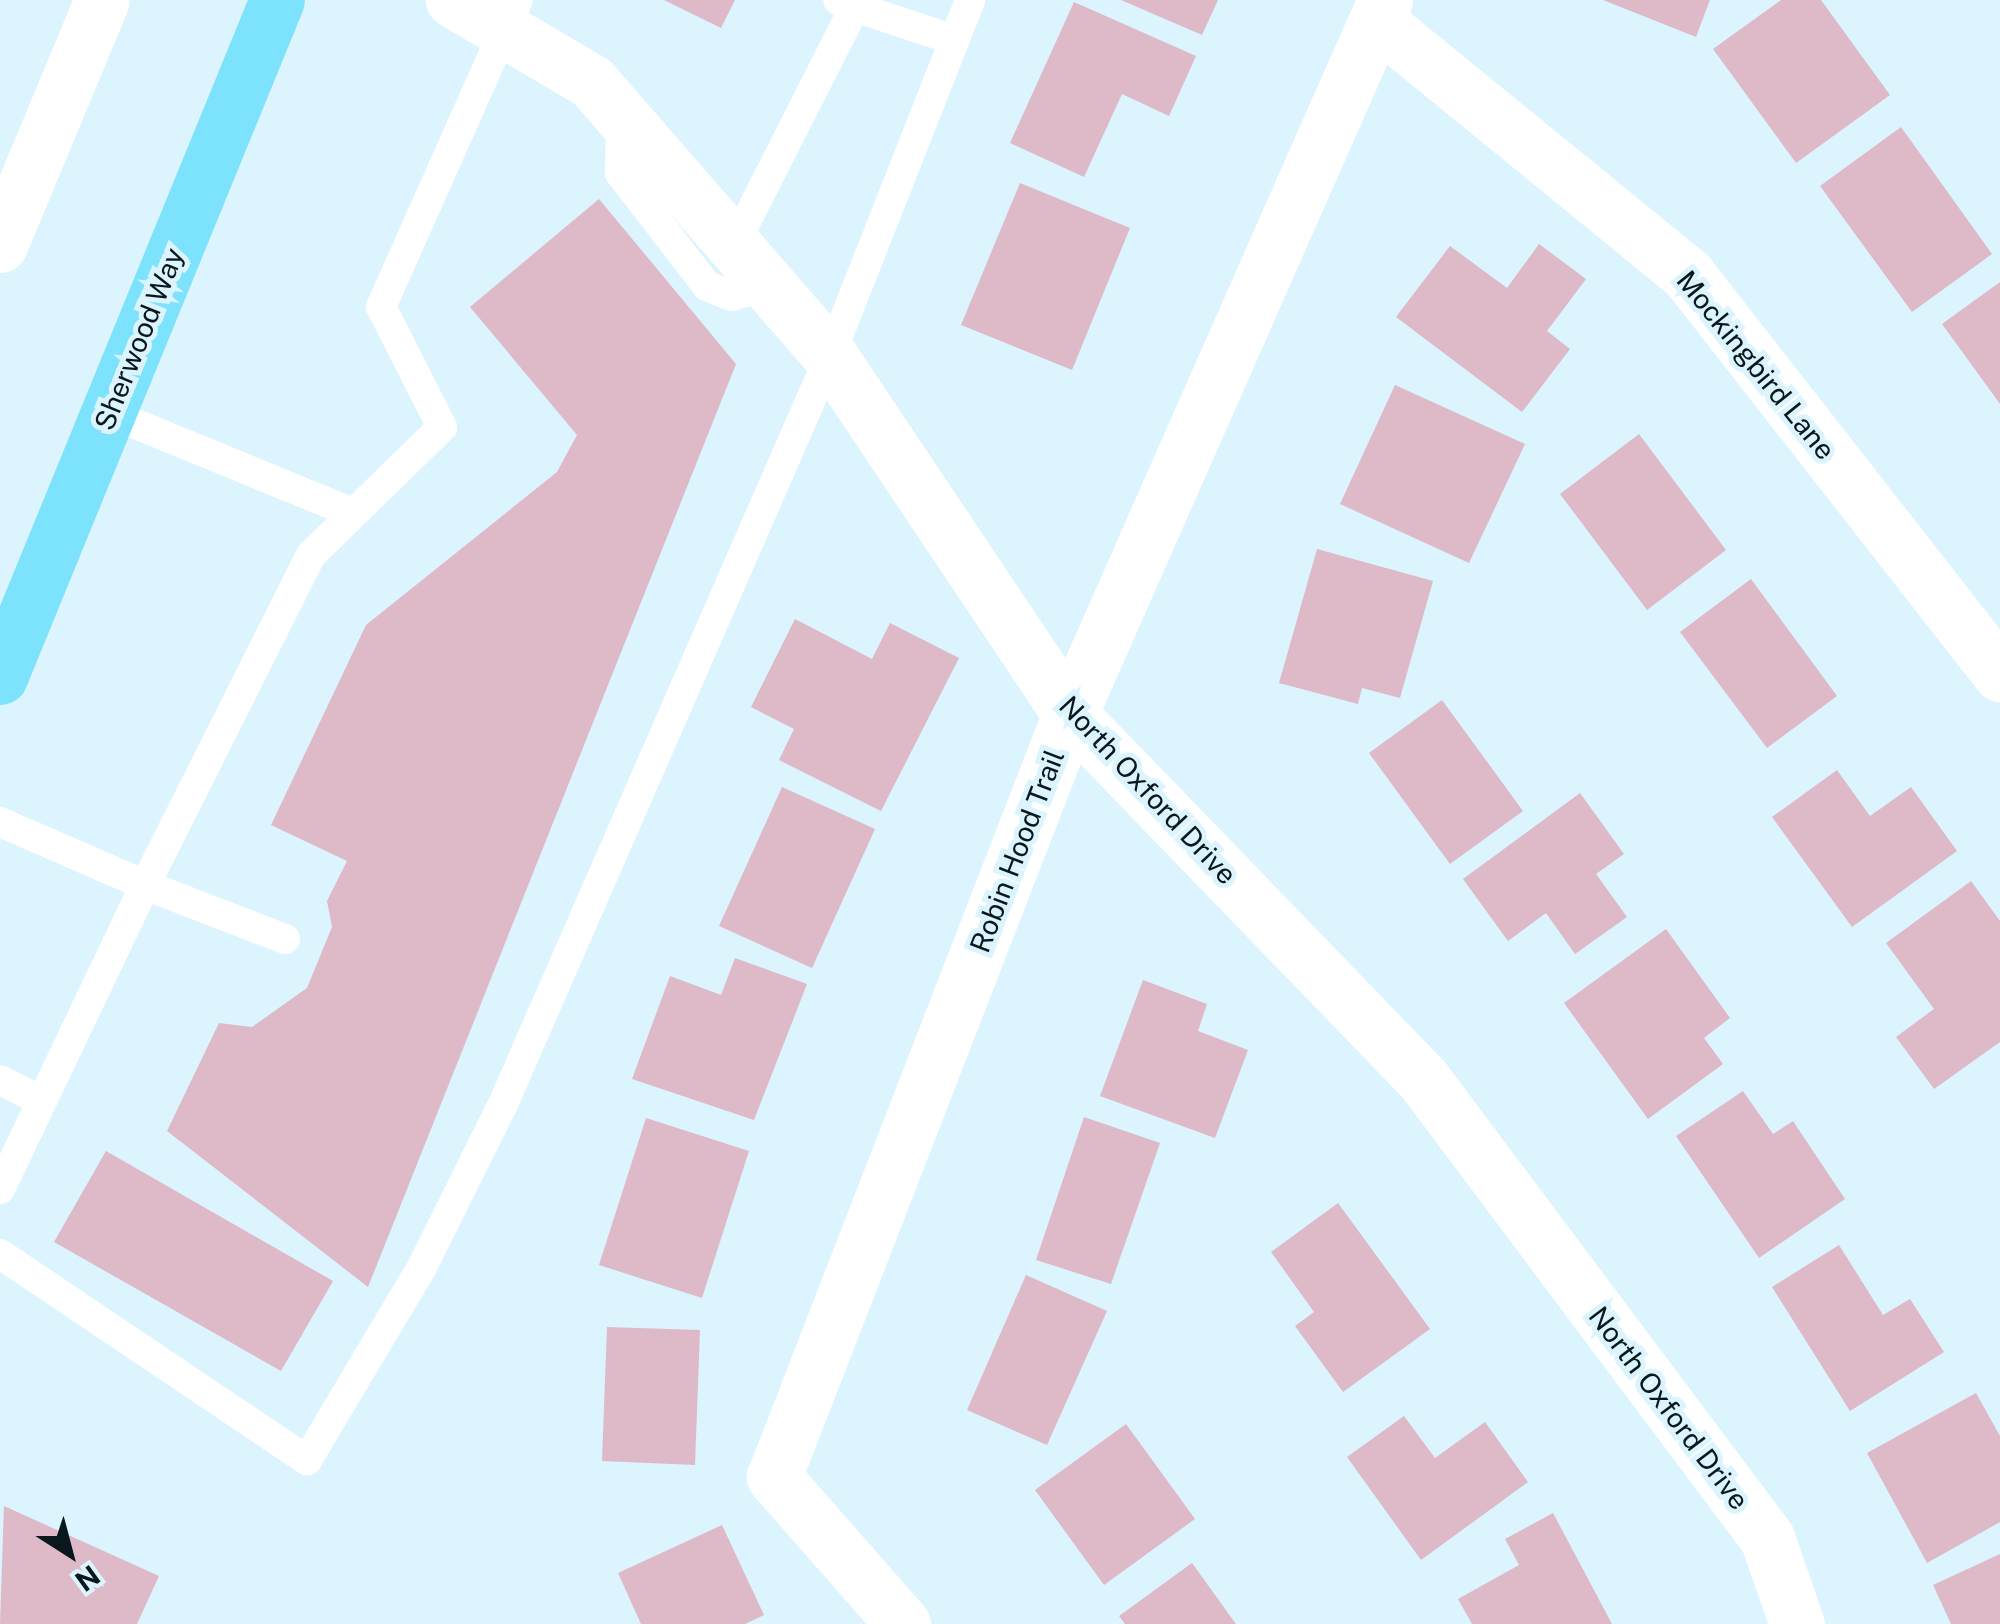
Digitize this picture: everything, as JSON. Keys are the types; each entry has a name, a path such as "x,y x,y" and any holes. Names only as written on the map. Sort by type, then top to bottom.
{"main road":[{"name":"Sherwood Way","path":"0,677 277,0"}],"street":[{"path":"0,245 102,0"},
{"name":"North Oxford Drive","path":"453,0 512,16 592,82 830,356 1070,714 1423,1079 1767,1538 1797,1624"},
{"name":"Mockingbird Lane","path":"1381,10 1688,276 2000,674"},
{"name":"Robin Hood Trail","path":"902,1624 774,1476 1070,714 1381,10"}],"lane":[{"path":"0,1254 307,1460 421,1269 503,1104 830,356 970,0"},
{"path":"751,265 846,4 954,40"},
{"path":"0,1190 145,885 311,555 442,427 381,307 512,16"},
{"path":"108,413 353,514"},
{"path":"0,822 145,885 284,939"},
{"path":"0,1080 42,1101"}],"building":[{"path":"664,0 735,0 721,28"},
{"path":"1121,0 1218,0 1202,35"},
{"path":"1603,0 1710,0 1696,37"},
{"path":"1781,0 1821,0 1890,95 1796,163 1713,49"},
{"path":"1074,2 1196,56 1169,116 1122,94 1084,177 1010,143"},
{"path":"1901,127 1992,254 1912,312 1820,186"},
{"path":"1020,183 1130,228 1072,370 961,325"},
{"path":"599,199 736,364 368,1287 167,1131 219,1023 252,1027 307,988 332,927 327,901 347,861 271,825 366,625 557,472 577,435 470,307"},
{"path":"1539,244 1586,279 1547,331 1570,349 1522,412 1396,317 1450,246 1507,288"},
{"path":"2000,282 2000,404 1942,324"},
{"path":"1395,385 1525,444 1469,563 1340,504"},
{"path":"1639,434 1726,550 1647,610 1560,494"},
{"path":"1317,549 1433,581 1400,698 1362,688 1358,704 1279,683"},
{"path":"1751,579 1837,696 1767,748 1680,632"},
{"path":"795,619 872,659 890,623 959,658 881,811 779,760 794,729 751,707"},
{"path":"1442,700 1523,811 1450,864 1369,753"},
{"path":"1837,770 1870,816 1911,787 1957,851 1852,927 1772,817"},
{"path":"782,787 875,829 812,968 719,926"},
{"path":"1580,793 1624,854 1596,874 1627,917 1575,954 1546,913 1508,941 1463,879"},
{"path":"1971,881 2000,921 2000,1042 1934,1089 1896,1037 1934,1009 1886,943"},
{"path":"1666,929 1730,1018 1704,1038 1723,1064 1648,1119 1564,1003"},
{"path":"735,958 807,984 754,1120 632,1079 670,976 721,995"},
{"path":"1143,980 1207,1004 1198,1031 1248,1050 1215,1138 1100,1096"},
{"path":"1743,1091 1773,1134 1793,1121 1845,1199 1759,1258 1676,1136"},
{"path":"1084,1117 1160,1143 1111,1284 1036,1260"},
{"path":"646,1118 749,1151 702,1298 599,1265"},
{"path":"106,1151 333,1281 281,1371 54,1242"},
{"path":"1338,1203 1430,1329 1343,1392 1295,1326 1314,1312 1271,1252"},
{"path":"1839,1245 1883,1315 1910,1299 1944,1352 1850,1411 1772,1287"},
{"path":"1026,1275 1107,1311 1047,1445 967,1410"},
{"path":"607,1327 700,1330 695,1465 602,1461"},
{"path":"1976,1393 2000,1436 2000,1522 1927,1563 1867,1453"},
{"path":"1404,1416 1435,1458 1485,1422 1528,1482 1421,1560 1347,1457"},
{"path":"1126,1424 1195,1519 1104,1585 1035,1490"},
{"path":"4,1506 159,1576 137,1624 0,1624"},
{"path":"1553,1513 1612,1624 1472,1624 1458,1599 1519,1565 1505,1539"},
{"path":"722,1525 764,1615 745,1624 641,1624 618,1573"},
{"path":"2000,1554 2000,1624 1951,1624 1933,1585"},
{"path":"1192,1563 1236,1624 1125,1624 1119,1616"}]}
